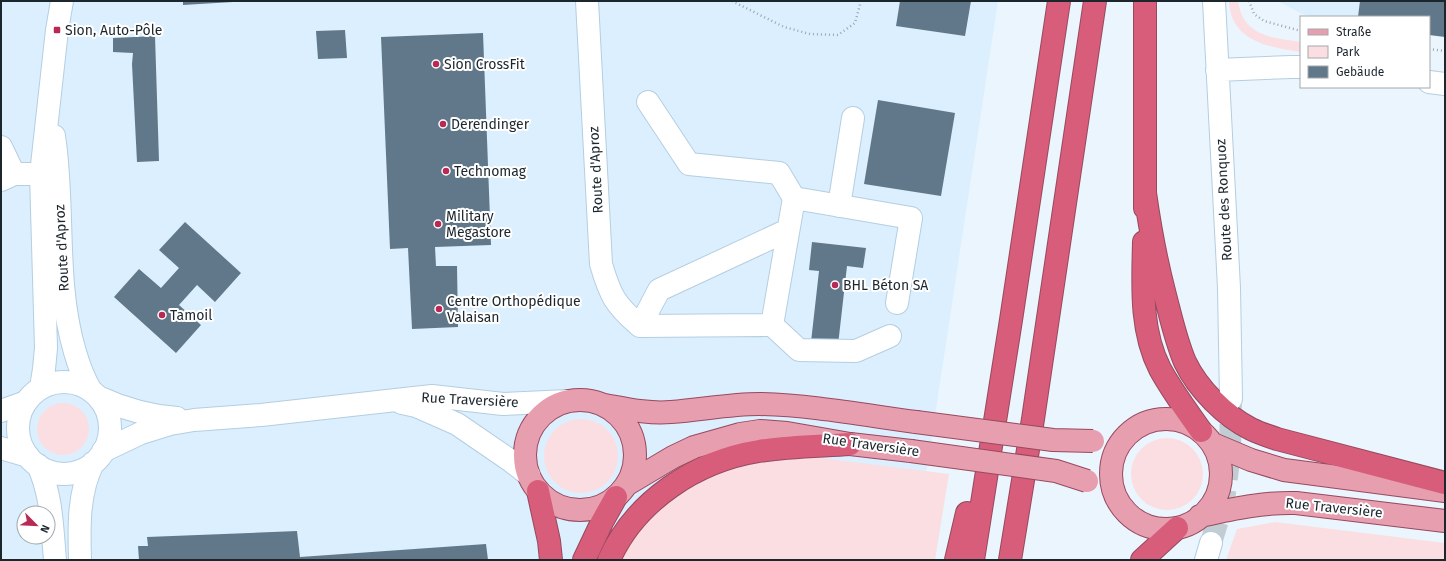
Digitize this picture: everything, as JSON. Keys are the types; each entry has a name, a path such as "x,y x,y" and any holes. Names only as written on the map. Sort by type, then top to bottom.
{"highway":[{"path":"973,560 1059,1"},
{"path":"1010,560 1036,403 1095,1"},
{"path":"1145,1 1144,309 1154,355 1160,368 1176,396 1207,438"},
{"path":"1145,193 1161,279 1180,350 1186,364 1198,382 1222,409 1250,429 1277,439 1445,483"},
{"path":"956,560 1011,320"},
{"path":"609,560 627,529 646,508 672,486 721,460 759,451 850,444"},
{"path":"533,483 549,541 551,560"},
{"path":"584,560 602,522 621,491"},
{"path":"1142,560 1177,528"}],"main road":[{"path":"603,405 622,419 633,440 635,463 632,475 621,491 604,505 590,510 562,508 549,501 533,483 525,460 526,444 531,429 540,416 553,407 568,401 591,401 603,405 634,410 670,412 726,405 788,405 1053,440 1093,441 1131,432"},
{"name":"Rue Traversière","path":"1166,418 1191,424 1207,438 1218,454 1221,477 1218,492 1211,505 1200,516 1177,528 1164,530 1140,522 1126,511 1114,492 1111,479 1111,464 1122,441 1131,432 1142,424 1166,418"},
{"name":"Rue Traversière","path":"621,491 673,457 694,447 740,434 760,431 787,433 850,444 1056,471 1087,481 1120,503"},
{"name":"Rue Traversière","path":"1207,438 1251,460 1284,470 1445,491"},
{"name":"Rue Traversière","path":"1200,516 1273,502 1296,503 1445,521"}],"street":[{"name":"Route d'Aproz","path":"34,395 44,369 46,348 41,174 57,30 62,1"},
{"name":"Route d'Aproz","path":"587,1 601,264 608,288 614,300 629,317 640,326"},
{"name":"Route des Ronquoz","path":"1214,1 1229,288 1231,399"},
{"path":"1217,70 1300,67"},
{"path":"1430,82 1445,84"},
{"name":"Route d'Aproz","path":"49,101 57,166 61,254 67,319 79,366 85,381 95,394"},
{"path":"648,102 689,164 779,173 794,198 772,325"},
{"path":"839,206 853,118"},
{"path":"1,147 7,177 41,174"},
{"path":"794,198 911,218 897,303"},
{"path":"788,230 659,290 640,326 772,325 798,350 856,351 890,336"},
{"path":"1,411 34,395 49,384 67,382 80,385 95,394 106,409 109,423 109,433 84,487 80,505 80,560"},
{"name":"Rue Traversière","path":"95,394 120,407 150,416 194,420"},
{"path":"34,395 21,412 18,423 19,435 22,446 42,474 50,502 55,560"},
{"name":"Rue Traversière","path":"98,457 141,433 170,424 194,420 432,396 503,404 568,401"},
{"name":"Rue Traversière","path":"372,402 400,403 416,406 457,424 511,461 533,483"},
{"path":"1,448 33,461 46,470 66,474 85,468 98,457"}],"path":[{"path":"732,1 784,27 810,34 838,35 855,23 861,1"},
{"path":"1249,1 1254,14 1264,21 1300,31"},
{"path":"1430,49 1445,51"}],"shaded area":[{"path":"1,1 998,1 913,560 1,560"},
{"path":"1278,1 1445,1 1430,16 1311,16 1302,14"}],"green space":[{"path":"1229,1 1238,1 1241,13 1246,22 1252,28 1260,33 1280,39 1300,42 1300,52 1277,48 1254,40 1244,34 1237,26 1231,15"},
{"path":"58,403 68,403 78,407 85,414 89,424 89,434 85,444 78,451 68,455 58,455 48,451 41,444 37,434 37,424 41,414 48,407"},
{"path":"581,419 595,422 607,430 615,442 618,456 615,470 607,482 595,490 581,493 567,490 555,482 547,470 544,456 547,442 555,430 567,422"},
{"path":"1167,438 1181,441 1193,448 1200,460 1203,474 1200,488 1193,500 1181,507 1167,510 1153,507 1141,500 1134,488 1131,474 1134,460 1141,448 1153,441"},
{"path":"805,456 949,474 935,560 621,560 627,547 648,516 704,476 756,460"},
{"path":"1275,522 1445,543 1445,560 1226,560 1237,529"}],"building":[{"path":"183,1 233,1 233,2 183,5"},
{"path":"900,1 971,1 965,36 896,26"},
{"path":"1360,1 1445,1 1445,37 1430,35 1430,16 1358,16"},
{"path":"345,30 347,58 318,59 316,31"},
{"path":"483,33 491,245 435,247 436,266 457,266 458,327 412,329 408,248 390,249 381,37"},
{"path":"155,36 159,161 137,162 132,64 133,53 113,52 113,38"},
{"path":"878,100 955,113 941,196 864,184"},
{"path":"185,222 241,273 215,302 197,285 179,305 201,325 176,353 114,297 139,269 161,288 179,268 159,250"},
{"path":"812,242 866,248 863,268 847,266 838,345 811,342 819,271 809,270"},
{"path":"297,531 300,557 486,544 488,560 139,560 138,546 148,546 147,537"}],"tunnel":[{"path":"1211,543 1224,500 1230,453 1231,400"}],"place":[{"name":"Sion, Auto-Pôle","path":"57,30"},
{"name":"Sion CrossFit","path":"436,64"},
{"name":"Derendinger","path":"443,124"},
{"name":"Technomag","path":"446,171"},
{"name":"Military Megastore","path":"438,224"},
{"name":"BHL Béton SA","path":"835,285"},
{"name":"Centre Orthopédique Valaisan","path":"439,309"},
{"name":"Tamoil","path":"162,315"}]}
